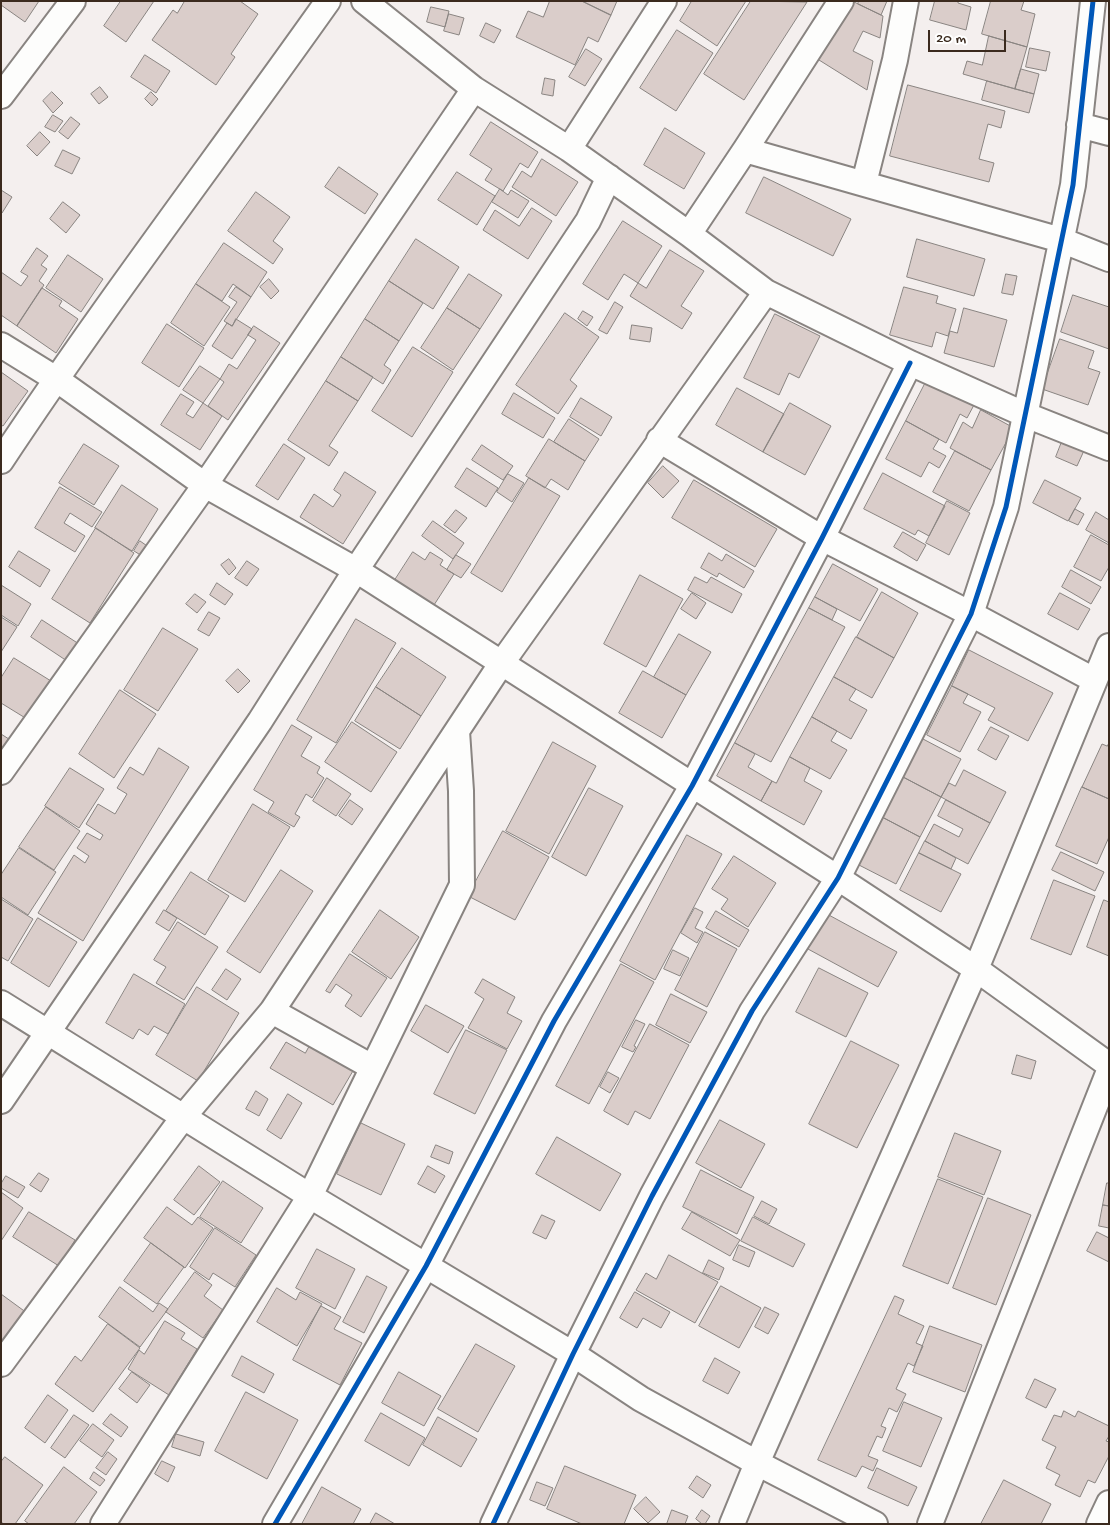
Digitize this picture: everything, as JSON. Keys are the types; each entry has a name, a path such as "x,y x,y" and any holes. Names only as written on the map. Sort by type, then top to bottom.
{"street":[{"path":"1,96 73,1"},
{"path":"1,461 56,379 328,1"},
{"path":"364,1 474,89 569,149 689,234 766,292 910,363 1026,415 1109,448"},
{"path":"569,149 664,1"},
{"path":"689,234 841,1"},
{"path":"864,183 895,60 906,1"},
{"path":"493,1524 573,1354 652,1196 752,1011 838,878 972,614 1006,507 1073,185 1093,1"},
{"path":"1,772 205,485 474,89"},
{"path":"1079,125 1109,132"},
{"path":"745,150 1061,240 1109,259"},
{"path":"1,1101 260,721 356,570 588,221 609,177"},
{"path":"1,1364 184,1116 272,1011 501,664 766,292"},
{"path":"1,345 56,379 205,485 356,570 838,878 976,969 1109,1065"},
{"path":"275,1524 426,1266 554,1021 692,786 822,538 910,363"},
{"path":"659,440 822,538 972,614 1094,680"},
{"path":"732,1524 757,1463 976,969 1109,646"},
{"path":"103,1524 310,1196 462,885 461,791 457,731"},
{"path":"1,1003 310,1196 573,1354 641,1399 757,1463 875,1524"},
{"path":"272,1011 372,1067"},
{"path":"930,1524 1109,1071"},
{"path":"1099,1524 1109,1503"}],"building":[{"path":"1,1 39,1 25,22 1,5"},
{"path":"121,1 154,1 126,42 104,26"},
{"path":"185,1 240,1 258,14 231,54 235,57 216,85 152,40 173,10 177,13"},
{"path":"550,1 582,1 611,15 598,42 588,37 575,65 516,37 528,11 543,17"},
{"path":"582,1 617,1 611,15"},
{"path":"692,1 746,1 717,46 680,21"},
{"path":"751,1 807,2 744,100 704,74"},
{"path":"847,1 852,1 883,16 880,38 863,31 853,51 873,61 867,90 819,60"},
{"path":"859,1 887,1 881,15 858,4"},
{"path":"935,1 958,1 958,3 971,7 966,30 930,20"},
{"path":"991,1 1024,1 1021,10 1035,14 1027,47 982,34"},
{"path":"431,7 449,11 445,27 427,22"},
{"path":"449,14 464,18 459,35 444,31"},
{"path":"486,23 501,30 494,43 480,36"},
{"path":"677,30 713,53 676,111 640,88"},
{"path":"989,36 1027,47 1015,89 963,74 967,61 982,65"},
{"path":"1030,48 1050,52 1046,71 1026,67"},
{"path":"586,49 602,59 585,86 569,77"},
{"path":"145,55 170,71 156,93 131,77"},
{"path":"1021,69 1039,74 1034,94 1015,89"},
{"path":"545,78 555,80 553,96 542,94"},
{"path":"987,81 1034,94 1029,113 982,100"},
{"path":"908,85 1005,111 1001,128 988,124 979,159 994,163 989,182 890,156"},
{"path":"100,87 108,97 99,104 91,94"},
{"path":"52,92 63,103 53,113 43,101"},
{"path":"151,92 158,99 152,106 145,99"},
{"path":"53,115 63,121 55,132 45,127"},
{"path":"71,117 80,124 68,139 59,132"},
{"path":"491,122 538,152 528,168 520,163 503,191 485,180 492,169 470,155"},
{"path":"665,128 705,153 684,189 644,165"},
{"path":"40,132 50,142 37,156 27,146"},
{"path":"63,150 80,158 72,174 55,166"},
{"path":"542,159 578,182 556,216 512,187 522,171 531,177"},
{"path":"339,167 378,194 365,214 325,187"},
{"path":"457,172 495,196 477,225 438,200"},
{"path":"764,177 851,219 833,256 746,213"},
{"path":"500,189 508,195 511,190 529,201 518,218 492,202"},
{"path":"1,190 12,197 2,213 1,212"},
{"path":"256,192 290,217 273,241 283,249 273,264 228,231"},
{"path":"63,202 80,215 66,233 50,219"},
{"path":"532,208 552,221 528,259 483,230 495,210 519,226"},
{"path":"623,221 662,246 638,283 624,274 608,300 583,284"},
{"path":"416,239 459,267 433,309 389,281"},
{"path":"917,239 985,259 974,296 907,277"},
{"path":"224,243 267,272 251,297 233,284 222,301 196,284"},
{"path":"37,248 48,256 41,265 47,269 39,281 44,285 17,326 1,315 1,272 21,286 28,276 21,272"},
{"path":"670,250 704,271 681,306 692,313 682,329 630,296 638,283 646,288"},
{"path":"68,255 103,279 81,312 46,288"},
{"path":"469,274 502,295 480,329 447,308"},
{"path":"1006,274 1017,276 1013,295 1002,293"},
{"path":"269,279 279,291 271,299 260,287"},
{"path":"389,281 423,303 399,341 365,319"},
{"path":"196,284 230,307 204,346 171,323"},
{"path":"236,287 251,297 232,326 224,321 237,302 229,297"},
{"path":"904,287 938,296 936,303 956,309 948,336 936,332 932,347 890,335"},
{"path":"42,288 62,301 59,306 78,319 56,353 17,326"},
{"path":"1073,295 1109,307 1109,349 1061,332"},
{"path":"615,302 623,307 607,334 599,330"},
{"path":"447,308 480,329 453,370 421,348"},
{"path":"964,308 1007,320 994,367 944,353 950,331 957,333"},
{"path":"583,311 593,317 587,326 578,319"},
{"path":"565,313 599,337 570,380 577,386 558,414 516,385"},
{"path":"775,314 820,336 799,378 789,373 779,395 744,378"},
{"path":"236,319 252,329 232,359 212,346 227,323 232,326"},
{"path":"365,319 399,341 384,365 391,370 383,384 341,357"},
{"path":"167,324 204,348 179,387 142,363"},
{"path":"632,325 652,328 650,342 630,339"},
{"path":"254,326 280,343 228,420 208,406 224,382 220,379 229,364 237,369 256,340 248,335"},
{"path":"1060,339 1094,351 1088,368 1100,372 1088,405 1042,389"},
{"path":"413,347 453,372 412,437 372,411"},
{"path":"341,357 373,377 358,401 326,381"},
{"path":"200,366 220,379 203,403 183,390"},
{"path":"1,372 28,391 3,426 1,425"},
{"path":"927,380 974,405 967,418 960,414 946,443 906,421"},
{"path":"326,381 358,401 329,446 338,452 329,466 288,440"},
{"path":"737,388 784,414 763,452 716,425"},
{"path":"514,393 555,418 543,438 502,414"},
{"path":"181,394 194,402 186,414 193,418 203,403 222,416 200,450 161,425"},
{"path":"581,398 612,417 601,436 570,417"},
{"path":"790,403 831,426 805,475 763,452"},
{"path":"981,410 1014,428 991,470 950,448 963,422 972,428"},
{"path":"569,419 599,439 585,461 554,442"},
{"path":"906,421 939,439 933,449 946,456 939,468 929,462 921,477 886,459"},
{"path":"1065,434 1087,444 1077,466 1056,457"},
{"path":"549,439 585,461 568,490 551,479 545,488 526,476"},
{"path":"84,444 119,466 94,505 59,483"},
{"path":"284,444 305,458 278,500 256,486"},
{"path":"482,445 513,466 503,480 472,460"},
{"path":"955,451 991,470 969,511 933,492"},
{"path":"663,466 679,481 663,498 648,483"},
{"path":"467,468 498,488 486,507 455,487"},
{"path":"345,472 376,492 343,544 300,517 314,494 333,507 341,495 334,490"},
{"path":"883,473 945,506 929,536 918,530 915,535 864,509"},
{"path":"508,474 524,483 512,502 497,492"},
{"path":"529,478 560,496 502,592 471,573"},
{"path":"694,480 777,529 755,567 672,518"},
{"path":"1045,480 1081,498 1068,521 1033,503"},
{"path":"122,485 158,509 132,551 95,528"},
{"path":"60,487 102,512 92,527 70,513 64,523 85,536 75,552 35,528"},
{"path":"947,501 970,513 949,555 926,543"},
{"path":"1075,509 1084,514 1078,525 1069,521"},
{"path":"456,510 467,518 455,533 444,525"},
{"path":"1096,512 1109,520 1109,543 1086,530"},
{"path":"433,521 464,543 453,559 422,536"},
{"path":"96,528 134,553 90,623 52,599"},
{"path":"903,532 926,545 917,561 894,547"},
{"path":"1091,535 1109,545 1109,567 1101,581 1074,567"},
{"path":"140,541 153,550 147,559 134,551"},
{"path":"19,551 50,570 40,587 9,567"},
{"path":"413,552 425,560 430,552 443,560 440,565 454,574 434,605 395,580"},
{"path":"709,553 722,561 726,554 754,571 744,588 719,573 717,577 701,568"},
{"path":"456,555 471,564 461,578 447,570"},
{"path":"229,559 236,568 229,575 221,565"},
{"path":"247,561 259,569 247,586 235,578"},
{"path":"833,564 878,589 860,621 815,597"},
{"path":"1071,570 1101,587 1091,604 1062,587"},
{"path":"640,575 683,599 646,667 604,644"},
{"path":"695,577 707,583 711,577 742,594 732,613 688,590"},
{"path":"217,583 233,594 225,605 210,595"},
{"path":"1,585 31,604 18,626 1,615"},
{"path":"882,592 918,613 894,658 857,637"},
{"path":"692,593 706,603 696,619 681,609"},
{"path":"1060,593 1090,609 1078,630 1048,614"},
{"path":"195,594 206,602 197,613 186,604"},
{"path":"815,597 837,609 832,620 809,608"},
{"path":"809,608 845,627 771,762 735,743"},
{"path":"209,612 220,618 209,636 198,630"},
{"path":"1,617 17,627 1,652"},
{"path":"356,619 396,643 336,743 297,720"},
{"path":"42,620 79,644 67,661 31,637"},
{"path":"163,628 198,649 158,711 124,690"},
{"path":"679,634 711,652 686,695 654,677"},
{"path":"856,637 894,658 872,698 834,677"},
{"path":"402,648 446,677 421,716 376,687"},
{"path":"969,650 1053,693 1028,741 988,720 995,708 952,686"},
{"path":"14,658 51,681 27,719 1,703 1,678"},
{"path":"238,669 250,681 238,693 226,681"},
{"path":"643,671 686,695 662,738 619,713"},
{"path":"834,677 856,689 849,700 867,710 851,739 812,717"},
{"path":"952,686 968,694 963,703 981,712 960,752 927,735"},
{"path":"376,687 421,716 400,749 355,721"},
{"path":"120,690 156,714 114,778 79,754"},
{"path":"812,717 837,731 831,741 847,750 830,779 790,757"},
{"path":"352,722 397,752 371,792 325,762"},
{"path":"292,725 312,737 301,756 320,767 317,773 324,778 312,798 306,794 295,814 300,817 294,827 268,812 274,802 254,790"},
{"path":"991,727 1009,736 996,760 978,750"},
{"path":"1,734 12,741 1,758"},
{"path":"923,739 961,759 941,797 903,777"},
{"path":"553,742 596,766 549,854 506,831"},
{"path":"735,743 755,754 748,767 772,781 761,801 717,776"},
{"path":"1109,743 1109,799 1082,787 1102,744 1107,746"},
{"path":"159,748 189,767 83,941 38,913 74,855 85,863 89,856 77,848 87,833 100,840 103,835 86,824 98,804 115,814 127,794 117,788 130,767 143,775"},
{"path":"790,757 810,768 804,781 822,791 804,825 761,801 772,781 776,783"},
{"path":"70,768 104,789 79,828 45,806"},
{"path":"964,770 1006,792 990,823 941,797 949,783 955,786"},
{"path":"903,777 941,797 920,837 882,817"},
{"path":"327,778 351,794 336,816 313,801"},
{"path":"1082,787 1109,799 1109,837 1097,864 1056,846"},
{"path":"589,788 623,806 586,876 552,857"},
{"path":"350,800 363,809 352,825 339,816"},
{"path":"946,800 990,823 968,864 925,841 934,824 959,837 963,829 938,816"},
{"path":"253,804 290,827 245,902 208,880"},
{"path":"46,807 80,831 54,870 19,847"},
{"path":"882,817 920,837 896,884 857,864"},
{"path":"503,831 549,857 515,920 468,896"},
{"path":"687,835 722,854 655,980 620,961"},
{"path":"925,841 956,858 951,869 919,853"},
{"path":"19,848 56,872 28,915 1,897 1,875"},
{"path":"1061,852 1104,872 1095,891 1052,870"},
{"path":"919,853 961,874 941,912 900,890"},
{"path":"734,856 776,883 748,927 721,909 728,899 712,889"},
{"path":"281,870 313,891 260,973 227,952"},
{"path":"191,872 229,896 205,935 166,911"},
{"path":"1054,880 1095,896 1071,955 1031,939"},
{"path":"1,899 33,919 8,961 1,957"},
{"path":"1104,900 1109,902 1109,956 1087,947"},
{"path":"695,908 703,912 695,928 703,932 697,943 681,933"},
{"path":"164,910 177,918 169,931 156,923"},
{"path":"380,910 419,937 391,979 352,952"},
{"path":"716,911 749,930 739,947 706,928"},
{"path":"827,914 897,952 878,987 808,949"},
{"path":"38,918 77,942 49,987 11,963"},
{"path":"178,922 218,947 184,1000 156,983 166,967 154,960"},
{"path":"705,932 737,949 707,1007 675,990"},
{"path":"673,950 689,958 680,976 664,969"},
{"path":"350,954 387,978 361,1017 345,1006 352,995 336,984 330,993 326,991"},
{"path":"621,964 654,982 589,1104 556,1086"},
{"path":"819,968 868,993 846,1037 796,1012"},
{"path":"226,969 241,979 227,1000 212,990"},
{"path":"134,974 185,1004 168,1034 154,1026 148,1035 139,1029 133,1039 106,1023"},
{"path":"483,979 515,997 507,1013 522,1021 507,1049 468,1028 484,999 475,993"},
{"path":"197,987 239,1013 198,1081 156,1055"},
{"path":"671,994 707,1012 690,1043 656,1025"},
{"path":"426,1005 464,1026 448,1053 411,1031"},
{"path":"636,1020 645,1024 633,1052 622,1047"},
{"path":"650,1024 689,1045 650,1119 635,1111 628,1125 604,1111"},
{"path":"466,1030 507,1050 475,1114 434,1094"},
{"path":"314,1038 357,1064 333,1105 270,1068 286,1042 305,1053"},
{"path":"851,1041 899,1065 857,1148 809,1124"},
{"path":"1017,1055 1036,1061 1031,1079 1012,1074"},
{"path":"608,1072 619,1078 610,1093 600,1087"},
{"path":"256,1091 268,1099 259,1116 246,1109"},
{"path":"288,1094 302,1103 281,1139 267,1130"},
{"path":"720,1120 765,1144 741,1188 696,1163"},
{"path":"361,1123 405,1144 381,1195 337,1174"},
{"path":"955,1133 1001,1151 984,1195 938,1177"},
{"path":"557,1137 621,1174 600,1211 536,1174"},
{"path":"436,1145 453,1152 449,1164 431,1157"},
{"path":"199,1166 220,1182 194,1215 174,1200"},
{"path":"428,1166 445,1176 435,1193 418,1184"},
{"path":"701,1170 754,1197 737,1234 683,1207"},
{"path":"39,1173 49,1179 41,1192 30,1185"},
{"path":"6,1176 25,1187 18,1198 1,1188 1,1184"},
{"path":"938,1179 983,1197 948,1284 903,1266"},
{"path":"223,1181 263,1208 241,1243 200,1217"},
{"path":"1107,1183 1109,1183 1109,1206 1103,1205"},
{"path":"1,1192 23,1208 1,1241"},
{"path":"988,1198 1031,1215 996,1305 953,1288"},
{"path":"762,1201 777,1209 769,1224 754,1216"},
{"path":"1103,1205 1109,1206 1109,1228 1099,1226"},
{"path":"167,1207 192,1225 198,1217 213,1228 185,1268 144,1238"},
{"path":"29,1212 75,1240 59,1266 13,1237"},
{"path":"692,1212 740,1240 730,1256 682,1229"},
{"path":"542,1215 555,1221 546,1239 533,1233"},
{"path":"753,1217 805,1244 793,1267 741,1241"},
{"path":"215,1228 256,1255 235,1287 213,1273 209,1280 190,1267"},
{"path":"1097,1232 1109,1238 1109,1262 1087,1251"},
{"path":"151,1243 184,1267 157,1304 124,1281"},
{"path":"739,1245 755,1252 749,1267 733,1260"},
{"path":"317,1249 355,1269 335,1309 296,1288"},
{"path":"669,1255 718,1282 695,1323 636,1290 646,1273 656,1279"},
{"path":"709,1260 724,1268 719,1280 703,1273"},
{"path":"195,1272 212,1285 204,1296 223,1310 203,1338 166,1312"},
{"path":"367,1276 387,1287 364,1333 343,1322"},
{"path":"721,1286 761,1308 739,1348 699,1326"},
{"path":"120,1287 153,1312 159,1303 168,1309 140,1347 99,1317"},
{"path":"277,1288 296,1300 300,1292 322,1304 297,1346 257,1322"},
{"path":"635,1292 670,1312 661,1328 643,1318 637,1328 620,1318"},
{"path":"1,1294 27,1313 1,1348"},
{"path":"895,1296 904,1300 898,1314 924,1326 916,1343 923,1346 914,1366 908,1363 896,1389 906,1394 897,1412 889,1408 881,1426 886,1428 882,1438 877,1436 868,1456 878,1460 873,1471 862,1466 856,1477 818,1460"},
{"path":"321,1306 341,1317 334,1329 362,1343 340,1385 293,1360"},
{"path":"765,1307 779,1314 768,1334 755,1327"},
{"path":"165,1321 185,1333 181,1339 197,1349 169,1395 128,1369 139,1350 144,1354"},
{"path":"108,1324 140,1348 93,1412 55,1384 75,1356 81,1361"},
{"path":"930,1326 982,1345 965,1392 913,1372"},
{"path":"476,1344 515,1366 478,1432 438,1409"},
{"path":"242,1356 274,1374 264,1393 232,1376"},
{"path":"715,1358 740,1372 728,1394 703,1381"},
{"path":"132,1372 150,1385 137,1403 119,1389"},
{"path":"399,1372 441,1396 424,1426 382,1403"},
{"path":"1035,1379 1056,1389 1046,1408 1026,1398"},
{"path":"246,1392 298,1420 267,1479 215,1451"},
{"path":"48,1395 68,1410 45,1443 25,1428"},
{"path":"904,1402 942,1418 921,1467 883,1451"},
{"path":"1064,1411 1075,1417 1078,1411 1109,1426 1109,1436 1106,1441 1109,1442 1109,1456 1095,1483 1088,1480 1080,1497 1055,1485 1060,1475 1046,1468 1056,1447 1042,1440 1054,1415 1061,1417"},
{"path":"381,1413 425,1438 409,1466 365,1441"},
{"path":"111,1414 128,1427 121,1437 103,1424"},
{"path":"74,1415 89,1425 65,1458 51,1448"},
{"path":"438,1417 477,1439 461,1467 423,1445"},
{"path":"93,1424 114,1440 102,1457 80,1441"},
{"path":"176,1434 204,1442 200,1456 172,1447"},
{"path":"108,1452 117,1459 106,1475 96,1468"},
{"path":"5,1457 43,1485 15,1524 4,1524 1,1522 1,1462"},
{"path":"162,1461 175,1467 168,1482 155,1474"},
{"path":"565,1466 636,1495 624,1524 582,1524 547,1509"},
{"path":"64,1467 97,1492 74,1524 29,1524 25,1521"},
{"path":"877,1468 917,1487 908,1506 868,1488"},
{"path":"94,1472 105,1480 100,1486 90,1479"},
{"path":"697,1476 711,1485 703,1498 689,1488"},
{"path":"1004,1480 1051,1504 1041,1524 981,1524"},
{"path":"537,1482 553,1488 545,1506 530,1500"},
{"path":"322,1487 361,1509 353,1524 302,1524"},
{"path":"646,1497 660,1512 648,1523 634,1509"},
{"path":"672,1510 688,1516 685,1524 667,1524"},
{"path":"702,1510 710,1516 705,1524 696,1519"},
{"path":"376,1513 395,1524 370,1524"}],"cycle path":[{"path":"493,1524 573,1354 652,1196 752,1011 838,878 971,614 1006,507 1073,185 1093,1"},
{"path":"275,1524 426,1266 554,1021 692,786 822,538 910,363"}]}
